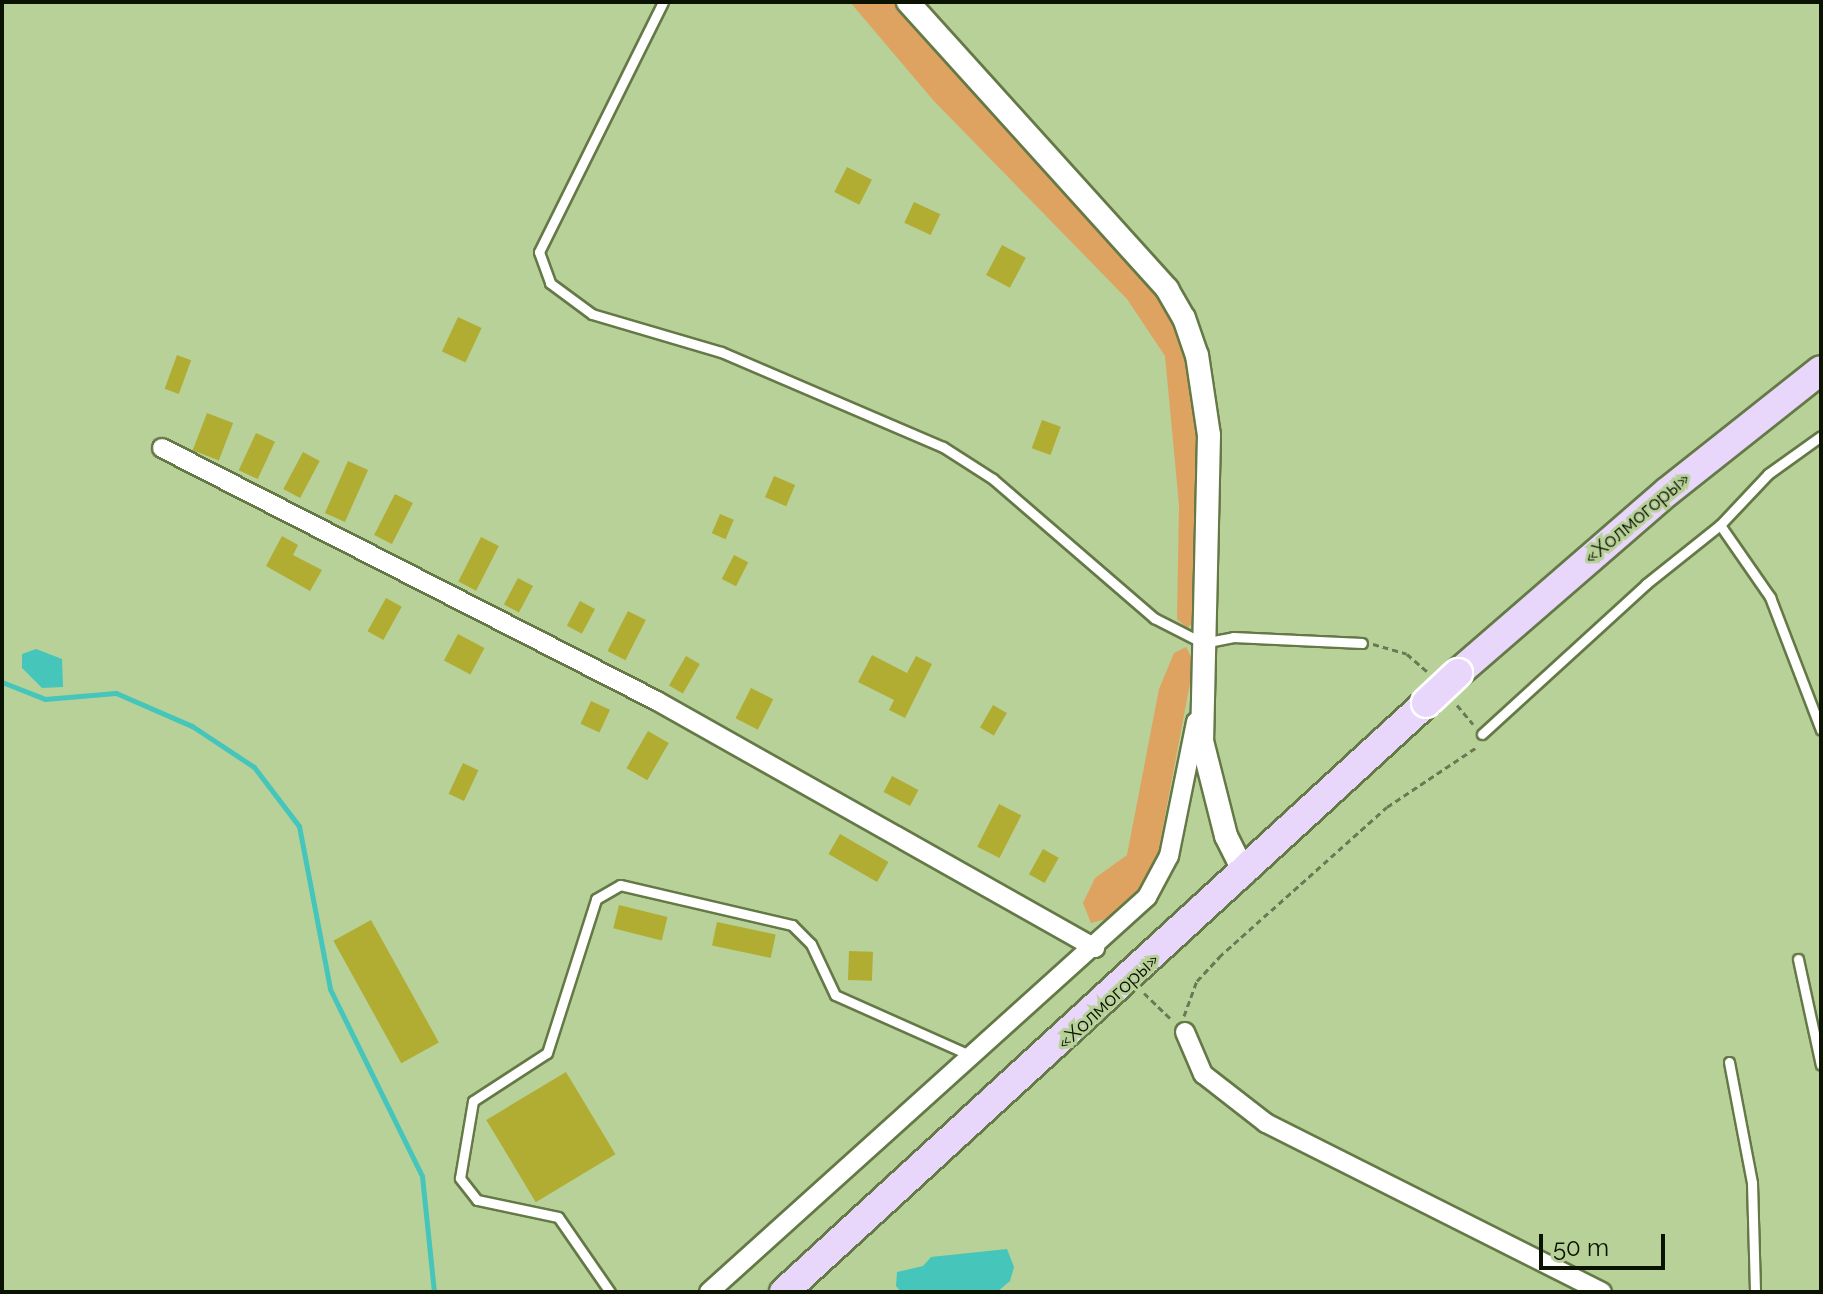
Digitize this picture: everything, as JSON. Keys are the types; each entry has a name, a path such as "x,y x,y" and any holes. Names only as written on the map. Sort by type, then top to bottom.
{"highway":[{"name":"«Холмогоры»","path":"784,1292 1245,874 1458,673 1667,492 1821,370"}],"street":[{"path":"709,1292 1095,948 1162,875 1199,709 1209,435 1197,355 1184,318 1167,289 908,2"},
{"path":"162,448 657,701 1095,948"},
{"path":"1199,709 1209,782 1245,874"},
{"path":"1184,786 1209,782"},
{"path":"1185,1032 1203,1074 1266,1123 1602,1292"}],"lane":[{"path":"663,2 539,252 550,283 592,314 721,352 943,447 993,479 1154,618 1203,643 1233,637 1362,643"},
{"path":"1482,734 1646,584 1720,525 1768,474 1821,436"},
{"path":"1720,525 1770,597 1821,730"},
{"path":"610,1292 558,1217 477,1200 460,1178 473,1101 547,1053 596,899 620,885 792,925 811,944 835,995 975,1058"},
{"path":"1798,959 1821,1065"},
{"path":"1729,1062 1752,1183 1755,1292"}],"path":[{"path":"1185,1032 1188,998 1219,957 1387,807 1457,765"}],"shaded area":[{"path":"850,2 894,2 1140,270 1178,323 1195,391 1201,503 1198,619 1187,628 1177,619 1179,505 1165,356 1127,299 933,100"},
{"path":"1186,647 1194,662 1155,869 1117,916 1091,923 1083,903 1095,878 1127,855 1159,689 1174,653"}],"water":[{"path":"36,649 62,659 63,687 42,688 22,668 22,654"},
{"path":"1007,1249 1014,1267 1010,1281 997,1292 901,1292 896,1286 897,1272 923,1266 931,1257"}],"building":[{"path":"847,167 872,180 859,205 834,192"},
{"path":"914,202 940,214 931,235 904,223"},
{"path":"1002,245 1026,258 1010,288 986,275"},
{"path":"458,317 482,328 466,362 442,351"},
{"path":"177,355 191,360 179,394 165,389"},
{"path":"207,413 233,423 219,460 193,450"},
{"path":"1042,420 1061,427 1051,455 1032,448"},
{"path":"256,433 275,442 258,479 239,470"},
{"path":"303,452 320,461 300,498 283,489"},
{"path":"348,461 368,470 345,522 325,513"},
{"path":"774,476 795,485 786,506 765,497"},
{"path":"395,494 413,503 392,544 374,535"},
{"path":"720,514 734,520 726,539 712,533"},
{"path":"282,536 298,545 293,555 322,570 310,591 266,566"},
{"path":"481,537 499,546 476,591 458,582"},
{"path":"734,555 748,562 736,586 722,579"},
{"path":"518,578 533,586 519,612 504,604"},
{"path":"386,598 402,607 383,640 368,631"},
{"path":"580,601 595,609 582,634 567,626"},
{"path":"628,611 646,620 625,660 608,651"},
{"path":"458,634 484,648 470,675 444,660"},
{"path":"872,655 907,673 916,656 932,664 905,718 889,710 894,700 858,682"},
{"path":"686,656 700,664 683,693 669,685"},
{"path":"751,688 773,699 758,730 736,718"},
{"path":"591,701 610,710 599,733 580,724"},
{"path":"993,705 1007,713 994,736 980,728"},
{"path":"648,731 669,743 647,780 626,768"},
{"path":"463,763 478,770 464,801 449,794"},
{"path":"892,776 918,790 910,806 884,792"},
{"path":"999,804 1021,815 999,858 977,847"},
{"path":"840,834 888,862 877,882 828,854"},
{"path":"1043,849 1059,858 1045,883 1029,874"},
{"path":"619,905 668,917 662,940 613,928"},
{"path":"371,920 439,1042 401,1063 333,941"},
{"path":"717,922 776,934 771,958 712,945"},
{"path":"849,951 873,952 872,981 848,980"},
{"path":"566,1072 615,1154 536,1202 486,1120"}],"waterway":[{"path":"2,682 45,699 116,693 192,726 254,767 299,826 330,989 422,1176 434,1292"}]}
